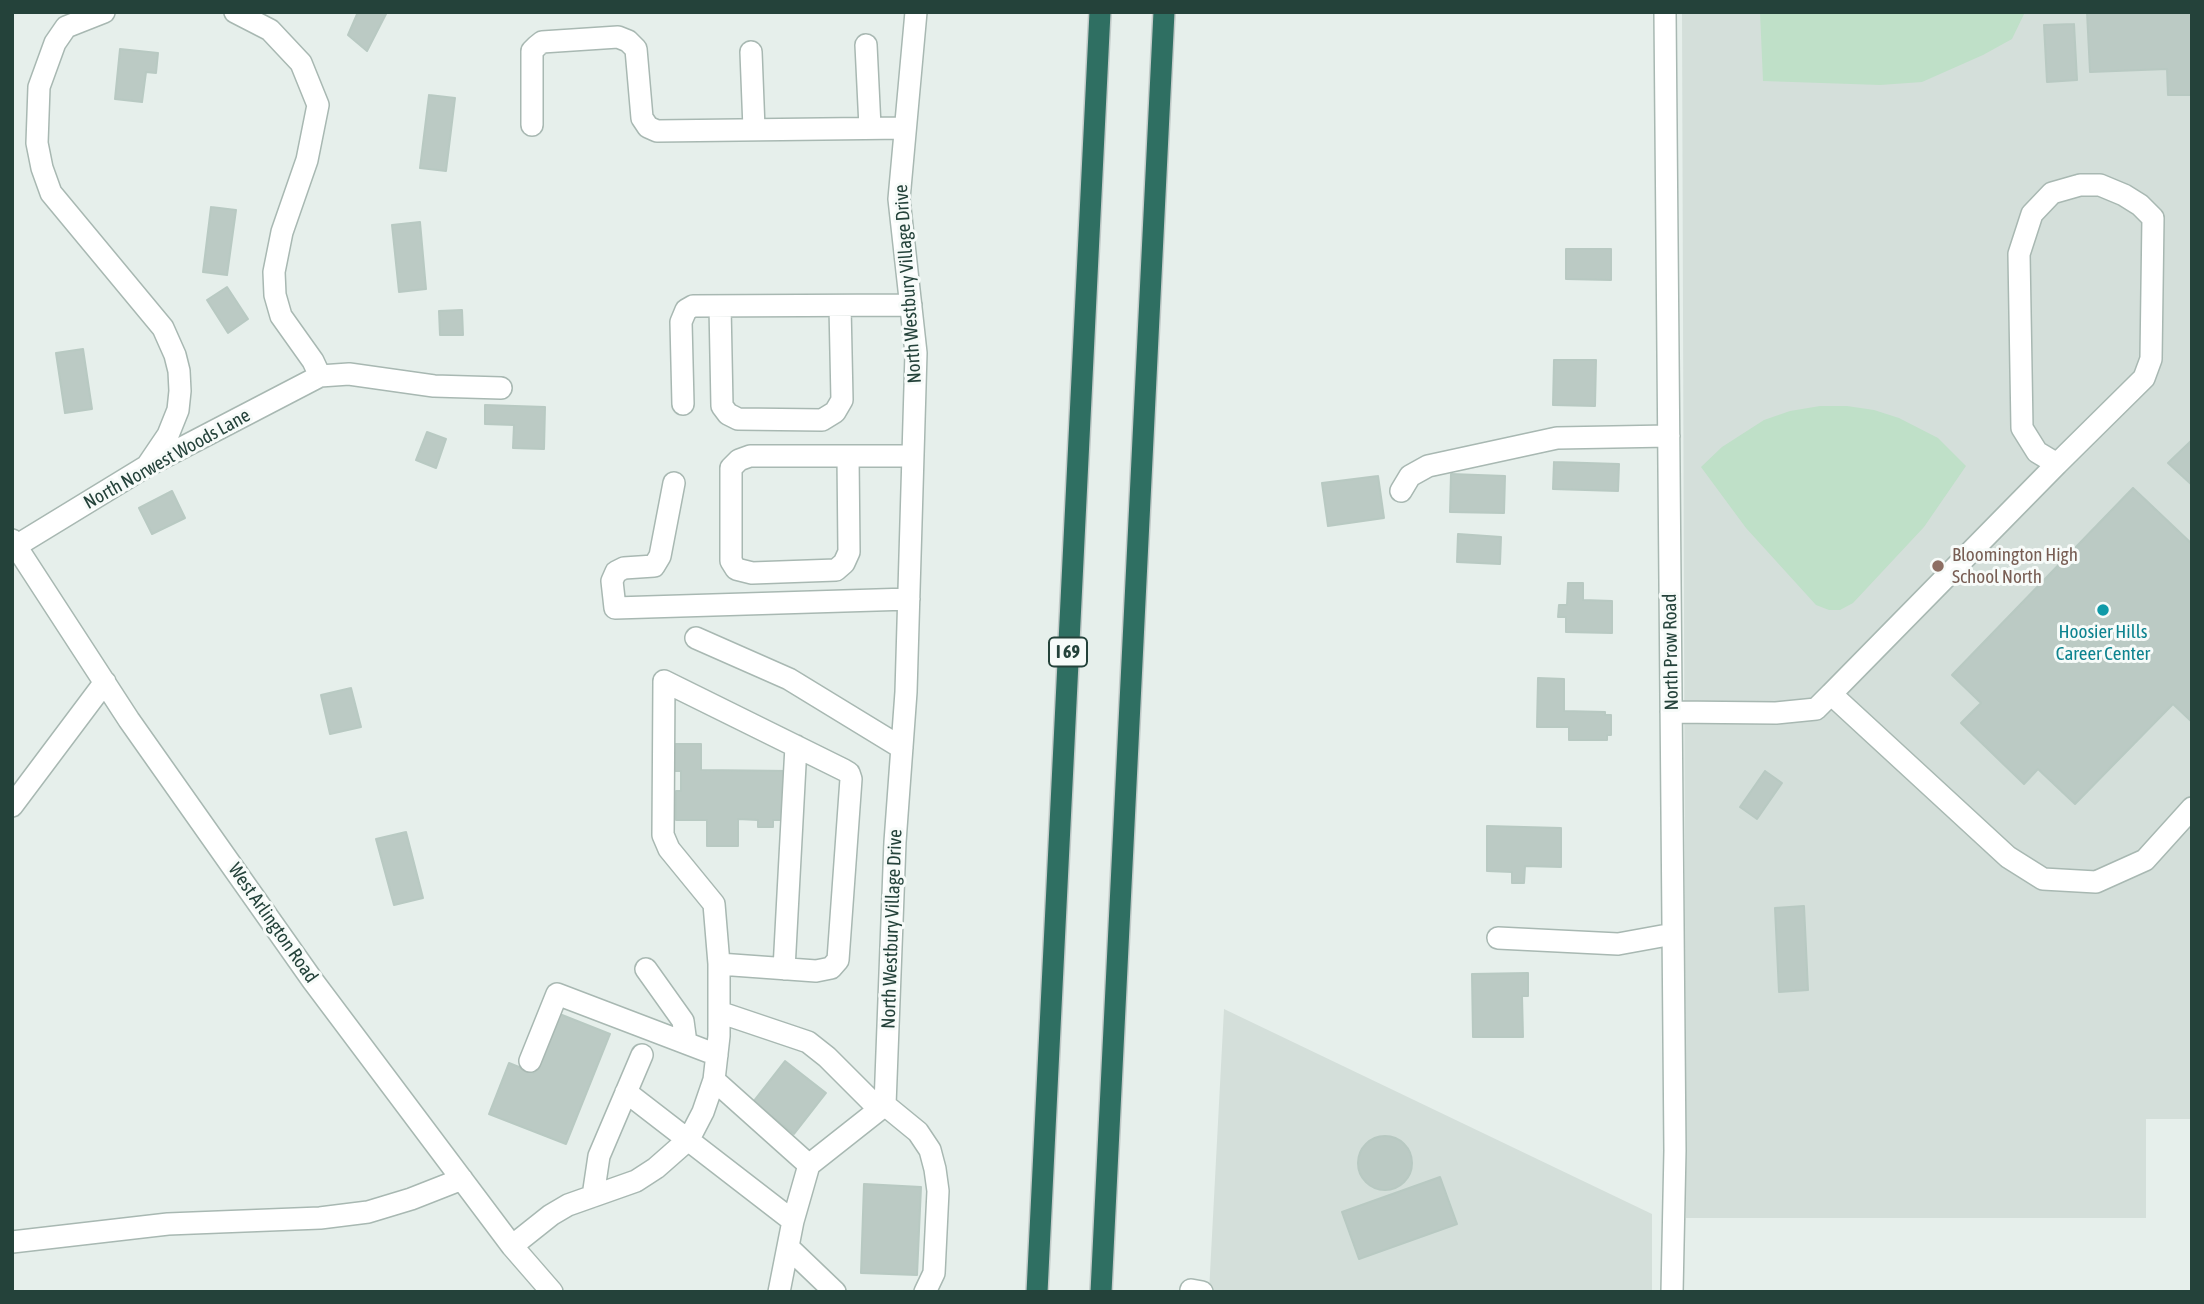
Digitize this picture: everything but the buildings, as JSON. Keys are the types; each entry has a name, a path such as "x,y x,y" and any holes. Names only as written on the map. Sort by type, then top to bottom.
{"highway":[{"name":"I 69","path":"1037,1292 1100,12"},
{"path":"1101,1292 1164,12"}],"street":[{"path":"104,12 66,27 55,43 39,87 37,143 51,193 163,328 175,355 179,371 178,410 168,435 147,466"},
{"path":"234,12 270,30 301,63 318,105 307,160 282,232 274,272 275,295 281,316 313,360 320,376 349,374 434,386 501,388"},
{"name":"North Westbury Village Drive","path":"882,1107 909,598 916,353 899,199 916,12"},
{"name":"North Prow Road","path":"1665,12 1675,1150 1672,1292"},
{"path":"532,125 532,51 542,42 618,37 636,48 642,118 648,127 657,131 905,128"},
{"path":"866,45 870,127"},
{"path":"751,52 754,129"},
{"path":"1671,712 1776,713 1816,709 2144,378 2151,359 2153,218 2140,205 2100,185 2080,185 2052,193 2032,214 2019,254 2022,428 2037,452 2057,464"},
{"path":"683,404 681,322 686,310 693,306 911,305"},
{"path":"720,306 722,406 728,414 738,419 822,421 835,412 842,400 840,306"},
{"name":"North Norwest Woods Lane","path":"14,543 147,466 320,376"},
{"path":"1401,491 1410,476 1428,466 1557,438 1669,436"},
{"path":"848,456 849,552 844,563 836,570 752,573 736,569 731,561 731,468 739,460 750,456 848,456 913,456"},
{"path":"674,483 660,556 654,566 624,568 616,572 612,581 615,608 909,598"},
{"name":"West Arlington Road","path":"14,543 105,682 313,981 512,1246 552,1292"},
{"path":"787,571 789,602"},
{"path":"696,638 789,679 902,748"},
{"path":"512,1246 551,1214 568,1205 636,1181 656,1168 689,1139 703,1112 714,1080 719,964 714,904 669,849 663,835 664,681 844,770 851,779 838,960 831,968 816,971 719,964"},
{"path":"12,806 105,682"},
{"path":"1831,694 2008,857 2043,879 2096,882 2144,860 2192,808"},
{"path":"784,969 796,746"},
{"path":"1498,938 1618,944 1673,934"},
{"path":"646,969 683,1021 686,1043"},
{"path":"530,1061 558,994 716,1055"},
{"path":"719,1012 808,1042 882,1107 918,1132 930,1150 938,1191 934,1273 925,1292"},
{"path":"593,1196 599,1156 642,1055"},
{"path":"714,1080 810,1165"},
{"path":"626,1091 793,1221"},
{"path":"779,1292 793,1221 810,1165 882,1107"},
{"path":"12,1242 168,1224 320,1218 368,1212 411,1199 461,1179"},
{"path":"788,1247 835,1292"}],"shaded area":[{"name":"Bloomington High School North","path":"1682,12 2192,12 2192,1119 2146,1119 2146,1218 1686,1218"},
{"path":"1224,1009 1652,1214 1652,1292 1209,1292"}],"green space":[{"path":"1760,12 2025,12 2012,39 1983,55 1922,82 1880,85 1763,81"},
{"path":"1820,406 1874,410 1899,418 1938,438 1966,466 1924,527 1853,603 1840,610 1829,610 1816,605 1746,528 1701,467 1722,447 1764,420 1790,411"}],"place":[{"name":"Bloomington High School North","path":"1938,566"},
{"name":"Hoosier Hills Career Center","path":"2103,610"}]}
